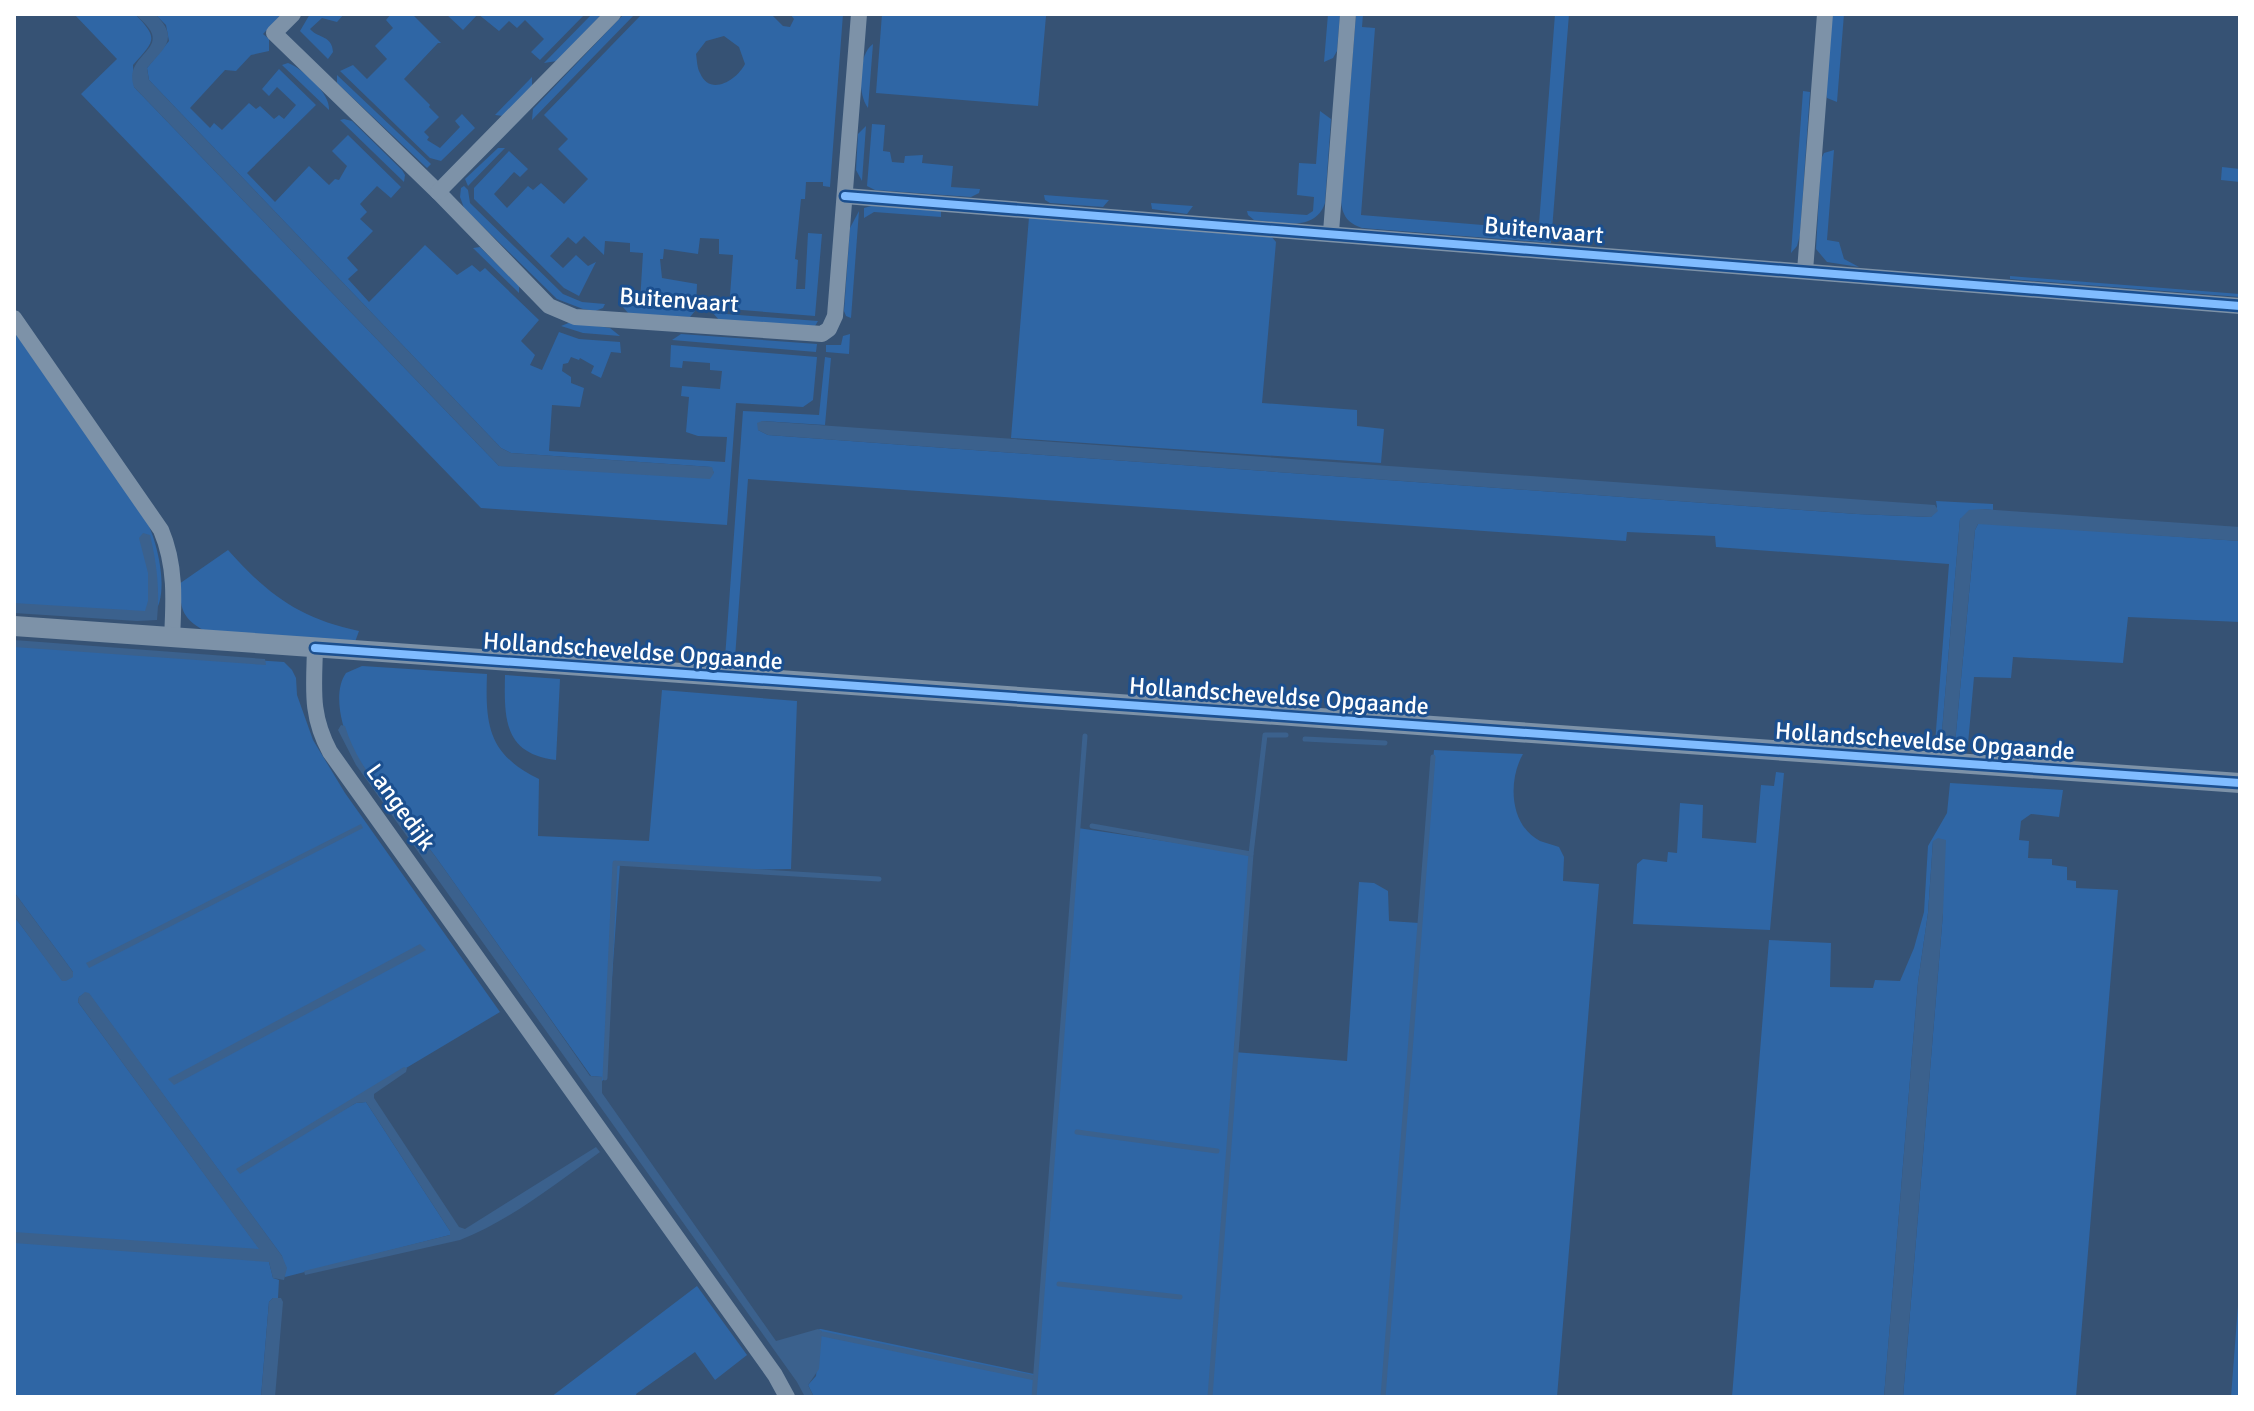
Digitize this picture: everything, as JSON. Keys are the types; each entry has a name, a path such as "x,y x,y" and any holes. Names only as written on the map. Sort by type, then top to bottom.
{"street":[{"name":"Buitenvaart","path":"293,14 274,33 438,192 549,306 575,317 822,334 829,329 835,316 859,14"},
{"path":"438,192 613,14"},
{"path":"1331,232 1348,14"},
{"path":"1805,271 1825,14"},
{"name":"Buitenvaart","path":"845,196 2240,306"},
{"path":"14,318 161,530 173,576 172,638"},
{"path":"14,626 315,648"},
{"name":"Hollandscheveldse Opgaande","path":"315,648 2240,783"},
{"name":"Langedijk","path":"315,648 315,720 330,752 775,1375 787,1397"}],"shaded area":[{"path":"74,14 135,14 148,29 151,40 133,65 134,87 499,466 714,473 711,467 511,453 501,448 149,80 147,68 169,41 166,25 155,14 282,14 263,34 269,39 269,51 251,55 236,71 225,70 190,108 210,128 214,123 222,130 249,103 256,109 260,106 274,119 279,115 284,119 296,105 277,87 269,96 262,89 279,69 316,105 247,173 275,202 309,166 329,185 335,179 339,180 347,166 332,151 348,135 401,187 391,198 377,186 360,204 367,212 360,219 373,231 347,258 358,270 348,279 369,302 425,245 457,275 472,265 480,272 485,268 539,320 521,341 535,355 530,365 542,370 559,332 579,339 620,342 621,353 611,352 601,378 591,373 594,366 580,358 571,357 568,363 563,364 562,371 571,377 571,383 584,388 580,407 552,405 549,451 725,462 727,437 698,436 686,432 689,397 681,396 682,386 720,389 722,371 710,370 710,363 683,361 682,368 670,367 671,345 817,357 813,400 803,407 736,403 727,525 481,508 81,94 117,59"},
{"path":"135,14 155,14 167,29 164,48 147,68 149,80 501,448 511,453 712,467 714,473 710,479 499,466 134,87 133,69 153,40 149,29"},
{"path":"310,14 344,14 337,22 322,18 310,29 330,43 333,52 328,59 300,31"},
{"path":"391,14 412,14 441,43 404,79 439,117 424,132 429,137 427,140 440,148 460,127 455,121 462,114 475,128 441,161 430,158 340,71 353,65 367,79 387,59 375,46 393,28 386,20"},
{"path":"446,14 478,14 463,30"},
{"path":"478,14 585,14 540,60 531,52 544,39 525,20 517,28 509,21 499,31"},
{"path":"592,14 602,14 557,61 544,63"},
{"path":"624,14 635,14 532,120 533,109"},
{"path":"642,14 771,14 783,26 790,27 794,19 790,14 843,14 830,187 823,186 823,182 806,182 805,199 801,199 795,259 798,260 796,289 805,289 808,233 822,234 815,316 729,309 733,255 719,254 719,239 700,238 698,254 664,249 663,259 660,259 662,278 697,284 696,306 640,302 643,253 630,252 630,243 605,241 604,255 584,236 576,244 568,237 550,256 563,268 576,255 588,266 596,262 579,296 564,288 474,199 474,188 509,151 528,169 520,177 514,172 494,194 507,208 528,186 533,190 541,183 564,204 588,179 558,149 568,139 544,115","holes":["724,36 739,47 745,64 736,76 717,85 704,80 698,69 696,54 706,41"]},
{"path":"882,14 1046,16 1038,106 876,93"},
{"path":"1328,14 1340,14 1337,51 1333,58 1324,62"},
{"path":"1356,14 1363,14 1362,27 1375,28 1361,215 1495,226 1497,223 1539,224 1555,14 1569,14 1551,243 1362,228 1347,218 1341,200"},
{"path":"1832,14 1844,14 1837,102 1827,98 1826,94"},
{"path":"873,44 868,108 862,94 861,74 864,56"},
{"path":"288,63 314,82 325,96 329,110 282,65"},
{"path":"337,75 431,164 427,168 337,83"},
{"path":"532,77 532,87 503,116 495,115"},
{"path":"1803,91 1810,92 1800,235 1791,253"},
{"path":"1320,111 1331,119 1325,203 1320,212 1313,219 1295,224 1254,220 1247,211 1307,215 1313,211 1314,197 1297,195 1299,163 1316,164"},
{"path":"340,120 352,121 402,170 404,182"},
{"path":"872,124 885,125 883,151 890,152 892,162 904,163 905,156 923,155 922,163 953,166 951,187 980,189 979,193 971,197 875,190 867,186"},
{"path":"866,126 862,181 856,170 858,134"},
{"path":"498,148 505,148 468,186 465,179"},
{"path":"1834,150 1827,240 1839,242 1844,259 1859,267 1827,262 1816,249 1821,159 1824,153"},
{"path":"2222,167 2240,169 2240,182 2221,180"},
{"path":"464,186 468,190 470,203 563,294 582,302 605,304 603,308 595,311 583,309 557,299 464,208 460,197"},
{"path":"1044,195 1109,200 1103,207 1050,203"},
{"path":"1151,203 1193,206 1187,214 1152,209"},
{"path":"864,208 941,210 941,217 874,212 864,218"},
{"path":"859,211 851,318 844,311 850,228"},
{"path":"1029,217 1271,236 1276,242 1262,403 1357,410 1357,426 1384,429 1381,463 1011,438"},
{"path":"480,247 519,286 519,293 473,248"},
{"path":"2010,276 2240,294 2240,297 2010,279"},
{"path":"621,305 695,311 690,317 629,314"},
{"path":"713,313 818,321 815,326 719,320"},
{"path":"571,322 610,328 620,336 583,333 561,326"},
{"path":"14,331 148,524 162,583 158,606 153,614 14,606"},
{"path":"681,334 817,344 816,352 672,340"},
{"path":"850,334 849,354 826,352 826,345 841,345 843,336"},
{"path":"825,357 831,358 825,425 762,421 758,430 768,435 1857,514 1931,517 1937,507 1936,501 1993,504 1993,510 1982,509 1960,519 1941,743 1935,743 1949,564 1716,547 1715,536 1627,532 1626,541 748,479 735,658 725,658 743,411 819,415"},
{"path":"757,423 1935,505 1938,511 1931,517 1857,514 768,435 758,430"},
{"path":"1969,510 2240,527 2240,541 1978,524 1955,743 1946,746 1941,743 1960,519"},
{"path":"1978,524 2240,541 2240,622 2128,617 2123,663 2013,657 2011,678 1974,677 1968,744 1955,743 1975,530"},
{"path":"143,533 150,535 154,556 158,588 157,620 14,613 14,603 145,611 148,573 139,538"},
{"path":"228,550 271,592 302,612 359,631 355,642 203,630 190,621 180,599 179,584"},
{"path":"14,640 265,659 266,665 14,647"},
{"path":"14,644 284,662 296,678 297,695 313,740 345,793 500,1012 237,1169 356,1103 366,1102 450,1231 450,1235 285,1277 282,1256 89,994 79,997 78,1002 269,1262 273,1278 279,1280 278,1298 269,1302 261,1397 14,1397 14,916 62,980 72,977 73,972 14,892"},
{"path":"362,666 487,674 487,709 494,737 510,760 539,779 538,836 649,841 662,690 797,701 791,869 733,870 620,864 605,1078 602,1081 602,1077 591,1076 435,856 379,788 350,744 340,708 340,689 346,673"},
{"path":"505,675 560,679 556,760 526,750 511,732 505,706"},
{"path":"341,725 345,726 352,745 372,778 435,856 590,1076 602,1077 602,1093 776,1341 818,1329 822,1331 819,1369 808,1385 814,1397 805,1397 356,765 338,730"},
{"path":"1434,750 1523,754 1514,789 1514,801 1522,824 1540,841 1559,847 1564,857 1563,881 1599,884 1557,1397 814,1397 808,1385 816,1376 818,1329 1034,1374 1078,828 1251,854 1234,1052 1347,1061 1359,882 1374,883 1388,891 1389,921 1419,923"},
{"path":"1776,772 1784,773 1770,930 1633,924 1637,864 1643,859 1667,862 1668,852 1677,853 1680,803 1703,805 1702,838 1756,843 1761,785 1774,786"},
{"path":"1950,783 2063,790 2059,817 2031,814 2021,821 2019,840 2029,841 2028,858 2052,859 2052,865 2067,867 2067,880 2076,881 2076,888 2118,890 2076,1397 1903,1397 1943,913 1933,841 1928,913 1918,982 1884,1397 1732,1397 1769,940 1831,943 1830,987 1873,988 1875,980 1900,981 1924,912 1928,846 1947,813"},
{"path":"361,824 363,828 89,968 86,963"},
{"path":"1938,838 1946,840 1943,913 1903,1397 1884,1397 1918,982 1928,913 1933,841"},
{"path":"14,892 73,972 73,977 62,981 14,916"},
{"path":"420,944 426,950 174,1085 168,1079"},
{"path":"85,992 89,993 282,1256 287,1268 284,1280 273,1278 269,1262 14,1243 14,1232 259,1249 78,1002"},
{"path":"407,1068 406,1072 374,1094 374,1098 459,1227 465,1229 596,1147 600,1152 515,1212 460,1240 305,1275 304,1271 450,1235 366,1102 356,1103 240,1174 236,1169"},
{"path":"2240,1279 2240,1397 2231,1397"},
{"path":"697,1286 747,1355 715,1380 695,1352 636,1394 637,1397 551,1397"},
{"path":"273,1298 281,1298 283,1302 275,1397 261,1397 269,1302"}],"waterway":[{"path":"1251,854 1265,735 1286,735"},
{"path":"1034,1397 1085,736"},
{"path":"1305,739 1385,743"},
{"path":"1383,1397 1433,757"},
{"path":"1092,826 1251,854 1210,1397"},
{"path":"605,1078 615,863 879,879"},
{"path":"1077,1132 1217,1151"},
{"path":"1059,1284 1180,1297"},
{"path":"823,1334 1035,1378"}],"cycle path":[{"path":"845,196 2240,306"},
{"path":"315,648 2240,783"}]}
